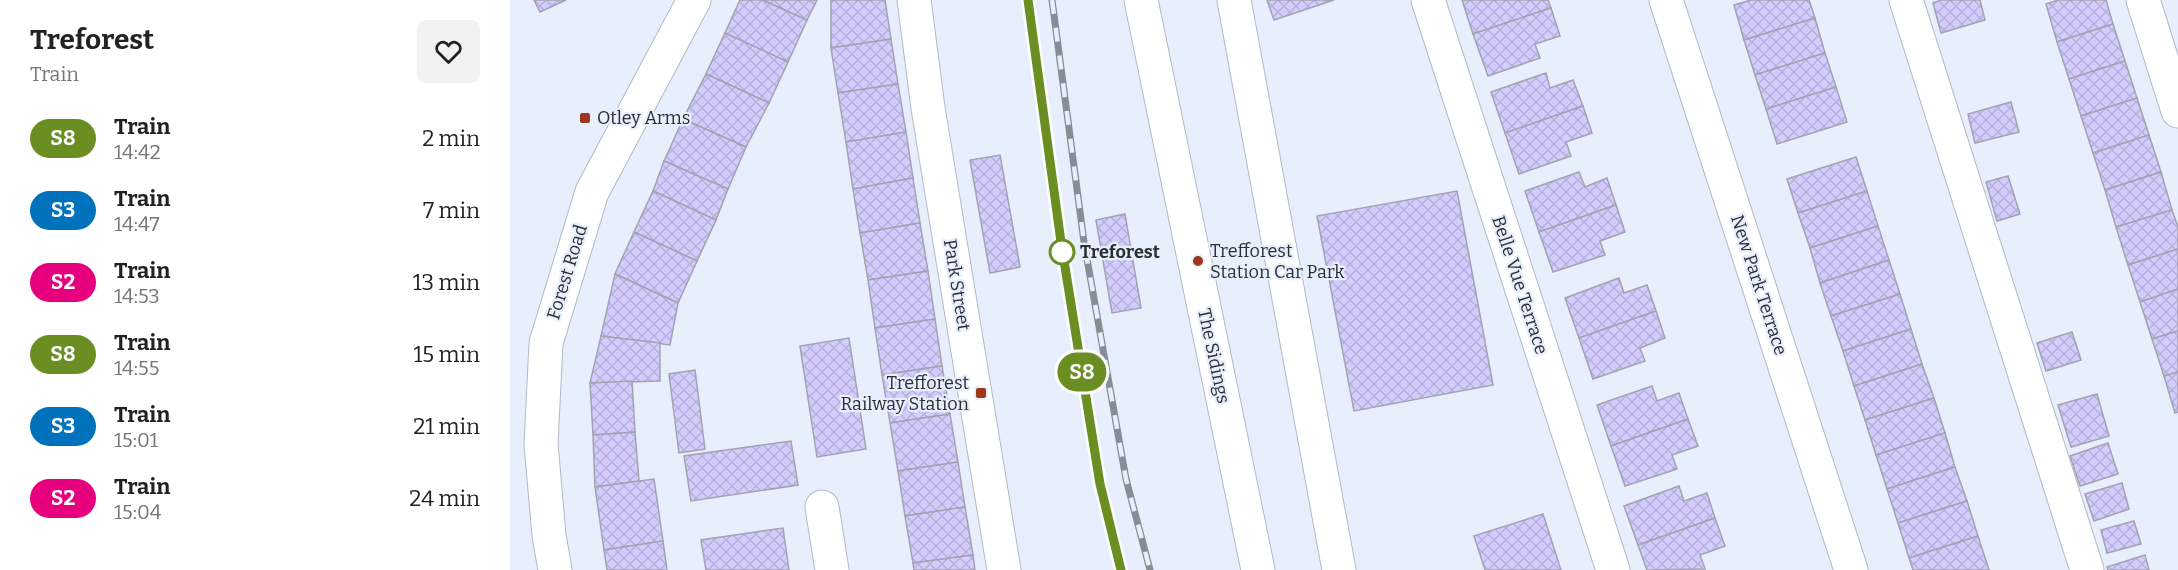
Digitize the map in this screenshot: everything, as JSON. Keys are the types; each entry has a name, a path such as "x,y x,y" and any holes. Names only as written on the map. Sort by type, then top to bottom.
{"street":[{"name":"Forest Road","path":"555,570 549,535 541,444 546,343 592,192 694,0"},
{"name":"Park Street","path":"914,0 928,108 1004,570"},
{"name":"The Sidings","path":"1141,0 1258,570"},
{"path":"1234,0 1339,570"},
{"name":"Belle Vue Terrace","path":"1428,0 1613,570"},
{"name":"New Park Terrace","path":"1666,0 1851,570"},
{"path":"1906,0 2087,570"},
{"path":"2143,0 2178,111"},
{"path":"822,507 832,570"}],"building":[{"path":"534,0 566,0 540,12"},
{"path":"740,0 763,0 807,20 788,62 725,33"},
{"path":"763,0 817,0 807,20"},
{"path":"831,0 885,0 891,39 831,48"},
{"path":"1267,0 1334,0 1274,20"},
{"path":"1462,0 1548,0 1551,8 1473,34"},
{"path":"1751,0 1809,0 1815,18 1744,40 1734,5"},
{"path":"1941,0 1980,0 1985,20 1941,33 1933,3"},
{"path":"2058,0 2106,0 2113,24 2057,42 2046,4"},
{"path":"1551,8 1560,36 1535,44 1540,58 1488,76 1473,34"},
{"path":"1815,18 1825,53 1755,75 1744,40"},
{"path":"2113,24 2125,61 2069,79 2057,42"},
{"path":"725,33 788,62 769,103 706,74"},
{"path":"891,39 898,84 838,93 831,48"},
{"path":"1825,53 1836,87 1766,109 1755,75"},
{"path":"2125,61 2137,98 2081,116 2069,79"},
{"path":"1546,73 1550,88 1573,80 1583,106 1505,133 1491,92"},
{"path":"706,74 769,103 746,147 683,119"},
{"path":"898,84 906,132 846,142 838,93"},
{"path":"1836,87 1847,122 1777,144 1766,109"},
{"path":"2137,98 2149,135 2093,153 2081,116"},
{"path":"2011,102 2019,132 1975,143 1968,114"},
{"path":"1583,106 1592,133 1566,142 1571,156 1519,174 1505,133"},
{"path":"683,119 746,147 728,189 664,161"},
{"path":"906,132 913,178 853,189 846,142"},
{"path":"2149,135 2161,172 2105,190 2093,153"},
{"path":"1000,155 1020,267 990,273 970,160"},
{"path":"1856,157 1867,191 1798,213 1787,179"},
{"path":"664,161 728,189 716,220 653,191"},
{"path":"1579,172 1585,187 1607,178 1616,205 1539,232 1525,191"},
{"path":"2161,172 2172,210 2116,227 2105,190"},
{"path":"2008,176 2020,214 1997,221 1986,182"},
{"path":"913,178 920,223 860,233 853,189"},
{"path":"653,191 716,220 697,261 634,232"},
{"path":"1457,191 1493,385 1354,411 1317,216"},
{"path":"1867,191 1878,226 1810,248 1798,213"},
{"path":"1616,205 1625,232 1600,241 1605,255 1553,272 1539,232"},
{"path":"2172,210 2178,227 2178,249 2128,265 2116,227"},
{"path":"1125,214 1141,308 1112,313 1096,220"},
{"path":"920,223 928,271 868,280 860,233"},
{"path":"1878,226 1889,260 1820,283 1810,248"},
{"path":"634,232 697,261 678,303 615,274"},
{"path":"2178,249 2178,289 2140,302 2128,265"},
{"path":"1889,260 1900,294 1831,316 1820,283"},
{"path":"928,271 935,319 875,328 868,280"},
{"path":"615,274 678,303 670,345 601,336"},
{"path":"1619,278 1624,293 1647,285 1656,311 1579,338 1565,298"},
{"path":"2178,289 2178,331 2152,339 2140,302"},
{"path":"1900,294 1911,329 1843,351 1831,316"},
{"path":"1656,311 1665,338 1640,348 1645,361 1593,379 1579,338"},
{"path":"935,319 942,366 882,375 875,328"},
{"path":"1911,329 1922,364 1854,386 1843,351"},
{"path":"2178,331 2178,372 2164,376 2152,339"},
{"path":"2072,332 2081,360 2046,371 2037,343"},
{"path":"601,336 660,343 660,381 590,383"},
{"path":"849,338 866,449 817,457 800,346"},
{"path":"1922,364 1934,398 1865,420 1854,386"},
{"path":"942,366 950,414 890,423 882,375"},
{"path":"695,370 705,449 679,453 669,374"},
{"path":"2178,372 2178,412 2175,413 2164,376"},
{"path":"632,381 635,432 593,435 590,383"},
{"path":"1652,386 1657,401 1679,393 1688,419 1611,446 1597,405"},
{"path":"2097,394 2109,436 2071,447 2058,405"},
{"path":"1934,398 1945,433 1876,455 1865,420"},
{"path":"950,414 958,462 898,471 890,423"},
{"path":"1688,419 1698,446 1672,455 1677,469 1625,486 1611,446"},
{"path":"635,432 639,481 595,487 593,435"},
{"path":"1945,433 1955,467 1887,489 1876,455"},
{"path":"791,441 798,485 691,501 684,456"},
{"path":"2108,443 2118,474 2080,486 2070,456"},
{"path":"958,462 965,507 905,516 898,471"},
{"path":"1955,467 1967,501 1898,523 1887,489"},
{"path":"654,479 663,541 604,550 595,487"},
{"path":"2122,483 2129,509 2094,521 2085,494"},
{"path":"1679,486 1684,501 1707,493 1715,518 1638,545 1624,506"},
{"path":"1967,501 1978,536 1909,558 1898,523"},
{"path":"965,507 973,555 913,563 905,516"},
{"path":"1543,514 1561,570 1485,570 1474,536"},
{"path":"1715,518 1725,546 1700,555 1705,569 1647,570 1638,545"},
{"path":"2134,521 2141,544 2107,553 2101,530"},
{"path":"783,528 789,570 706,570 701,540"},
{"path":"1978,536 1989,570 1913,570 1909,558"},
{"path":"663,541 667,570 607,570 604,550"},
{"path":"973,555 975,570 914,570 913,563"},
{"path":"2145,555 2149,570 2108,570 2107,567"}],"railway":[{"path":"1028,0 1061,242 1100,484 1121,570"},
{"path":"1052,0 1084,242 1126,479 1150,570"}],"train":[{"name":"S8","path":"1028,0 1061,242 1100,484 1121,570"}],"place":[{"name":"Otley Arms","path":"585,118"},
{"name":"Treforest","path":"1062,252"},
{"name":"Trefforest Station Car Park","path":"1198,261"},
{"name":"Trefforest Railway Station","path":"981,393"}]}
